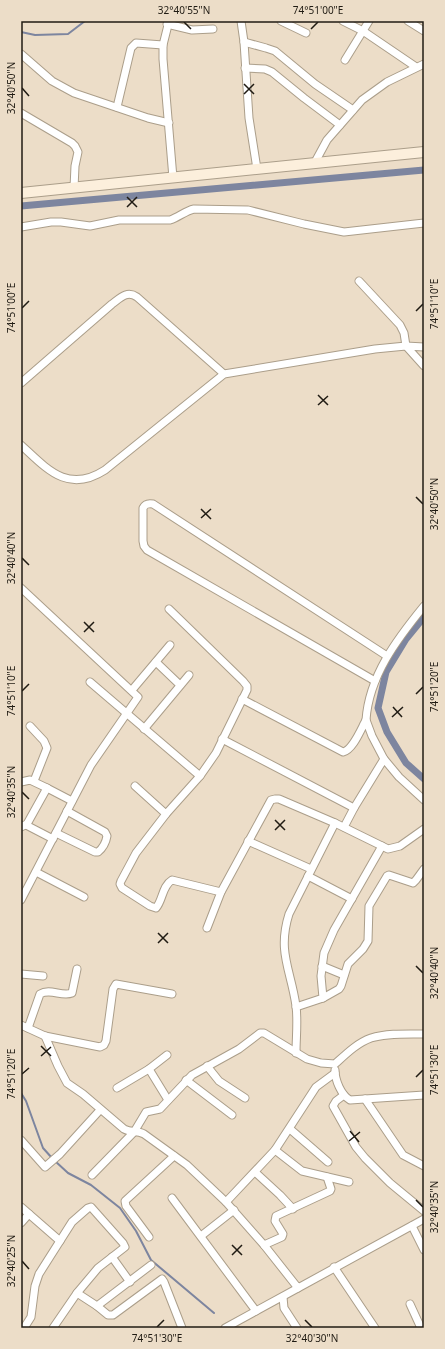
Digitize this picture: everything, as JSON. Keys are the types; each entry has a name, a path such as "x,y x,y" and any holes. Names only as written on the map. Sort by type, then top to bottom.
{"street":[{"path":"241,21 244,42 249,118 257,169"},
{"path":"281,21 306,33"},
{"path":"343,21 363,31 416,67"},
{"path":"345,60 369,21"},
{"path":"408,21 424,31"},
{"path":"174,178 163,58 163,45 167,22 192,30 213,29"},
{"path":"244,42 266,48 274,52 315,84 354,110"},
{"path":"117,107 133,44 163,45"},
{"path":"21,54 52,81 74,93 148,118 169,123"},
{"path":"314,164 324,145 340,125 369,94 387,82 424,64"},
{"path":"245,68 265,69 272,72 340,125"},
{"path":"21,113 75,146 78,152 75,166 74,188"},
{"path":"21,193 424,152"},
{"path":"21,227 51,222 90,226 119,220 170,220 194,209 248,210 344,232 424,223"},
{"path":"359,282 400,325 404,333 406,346 424,366"},
{"path":"21,383 112,304 126,294 137,297 224,374"},
{"path":"21,445 51,472 64,478 81,480 98,475 224,374 375,349 406,346 424,347"},
{"path":"375,682 147,550 143,541 143,508 147,503 153,504 387,656"},
{"path":"21,588 138,697 91,765 21,900"},
{"path":"242,699 343,752 347,751 351,747 366,720 367,708 375,682 387,656 405,629 424,606"},
{"path":"169,609 245,683 246,690 211,762 166,814 141,846 120,884 122,888 150,906 156,908 159,905 168,882 172,880 221,892"},
{"path":"132,690 170,645"},
{"path":"156,662 180,685"},
{"path":"144,729 189,675"},
{"path":"90,682 200,776"},
{"path":"366,720 372,736 384,759 399,777 424,800"},
{"path":"30,726 44,741 47,748 34,781"},
{"path":"222,739 354,808"},
{"path":"344,827 384,759"},
{"path":"22,779 34,781 72,801"},
{"path":"135,786 166,814"},
{"path":"47,788 23,826 98,852 108,836 105,832 67,811"},
{"path":"207,928 221,892 271,800 279,799 344,827 388,849 397,848 424,829"},
{"path":"296,1053 296,1006 285,960 284,937 289,914 335,823"},
{"path":"248,841 310,872 352,899"},
{"path":"323,998 321,976 324,953 328,942 382,846"},
{"path":"296,1006 323,998 341,986 348,964 363,949 368,941 369,906 385,879 389,875 413,883 424,869"},
{"path":"36,872 84,897"},
{"path":"322,966 344,975"},
{"path":"77,969 72,993 67,994 46,991 40,994 24,1026 45,1036 100,1047 104,1045 106,1041 113,989 116,984 172,994"},
{"path":"21,974 43,976"},
{"path":"92,1175 134,1132 145,1113 160,1109 192,1075 239,1049 260,1033 264,1033 296,1053 307,1058 321,1063 335,1064 354,1048 370,1038 391,1035 424,1034"},
{"path":"45,1036 67,1083 83,1094 124,1129 131,1132 138,1131 144,1134 194,1171 234,1210 298,1288"},
{"path":"117,1088 149,1069 167,1055"},
{"path":"335,1064 336,1079 344,1094 350,1100 424,1095"},
{"path":"207,1066 219,1081 246,1098"},
{"path":"149,1069 168,1100"},
{"path":"226,1202 275,1150 290,1129 313,1091 335,1073"},
{"path":"186,1080 232,1115"},
{"path":"344,1094 333,1106 356,1147 383,1177 424,1211"},
{"path":"365,1099 403,1155 424,1166"},
{"path":"21,1140 45,1167 54,1160 100,1110"},
{"path":"290,1129 328,1162"},
{"path":"275,1150 302,1171 349,1182"},
{"path":"148,1237 126,1206 125,1201 174,1156"},
{"path":"255,1172 293,1209"},
{"path":"264,1245 282,1237 283,1234 275,1218 276,1216 293,1209 331,1189 327,1177"},
{"path":"172,1198 256,1311"},
{"path":"21,1207 60,1241"},
{"path":"24,1328 31,1316 37,1280 72,1222 91,1207 125,1245 123,1249 98,1268 77,1293 53,1328"},
{"path":"201,1236 234,1210"},
{"path":"21,1223 29,1214"},
{"path":"230,1326 334,1267 424,1219"},
{"path":"412,1226 424,1250"},
{"path":"112,1256 130,1282"},
{"path":"97,1306 151,1265"},
{"path":"334,1267 375,1328"},
{"path":"77,1293 108,1315 113,1315 162,1279 182,1328"},
{"path":"283,1297 284,1308 297,1328"},
{"path":"410,1304 421,1328"}],"waterway":[{"path":"21,32 35,35 68,34 85,21"},
{"path":"21,206 424,170"},
{"path":"424,617 406,639 386,672 378,708 387,732 406,763 424,779"},
{"path":"21,1093 26,1101 43,1148 52,1158"},
{"path":"55,1161 68,1173 91,1185 120,1208 136,1231 151,1260 214,1313"}]}
